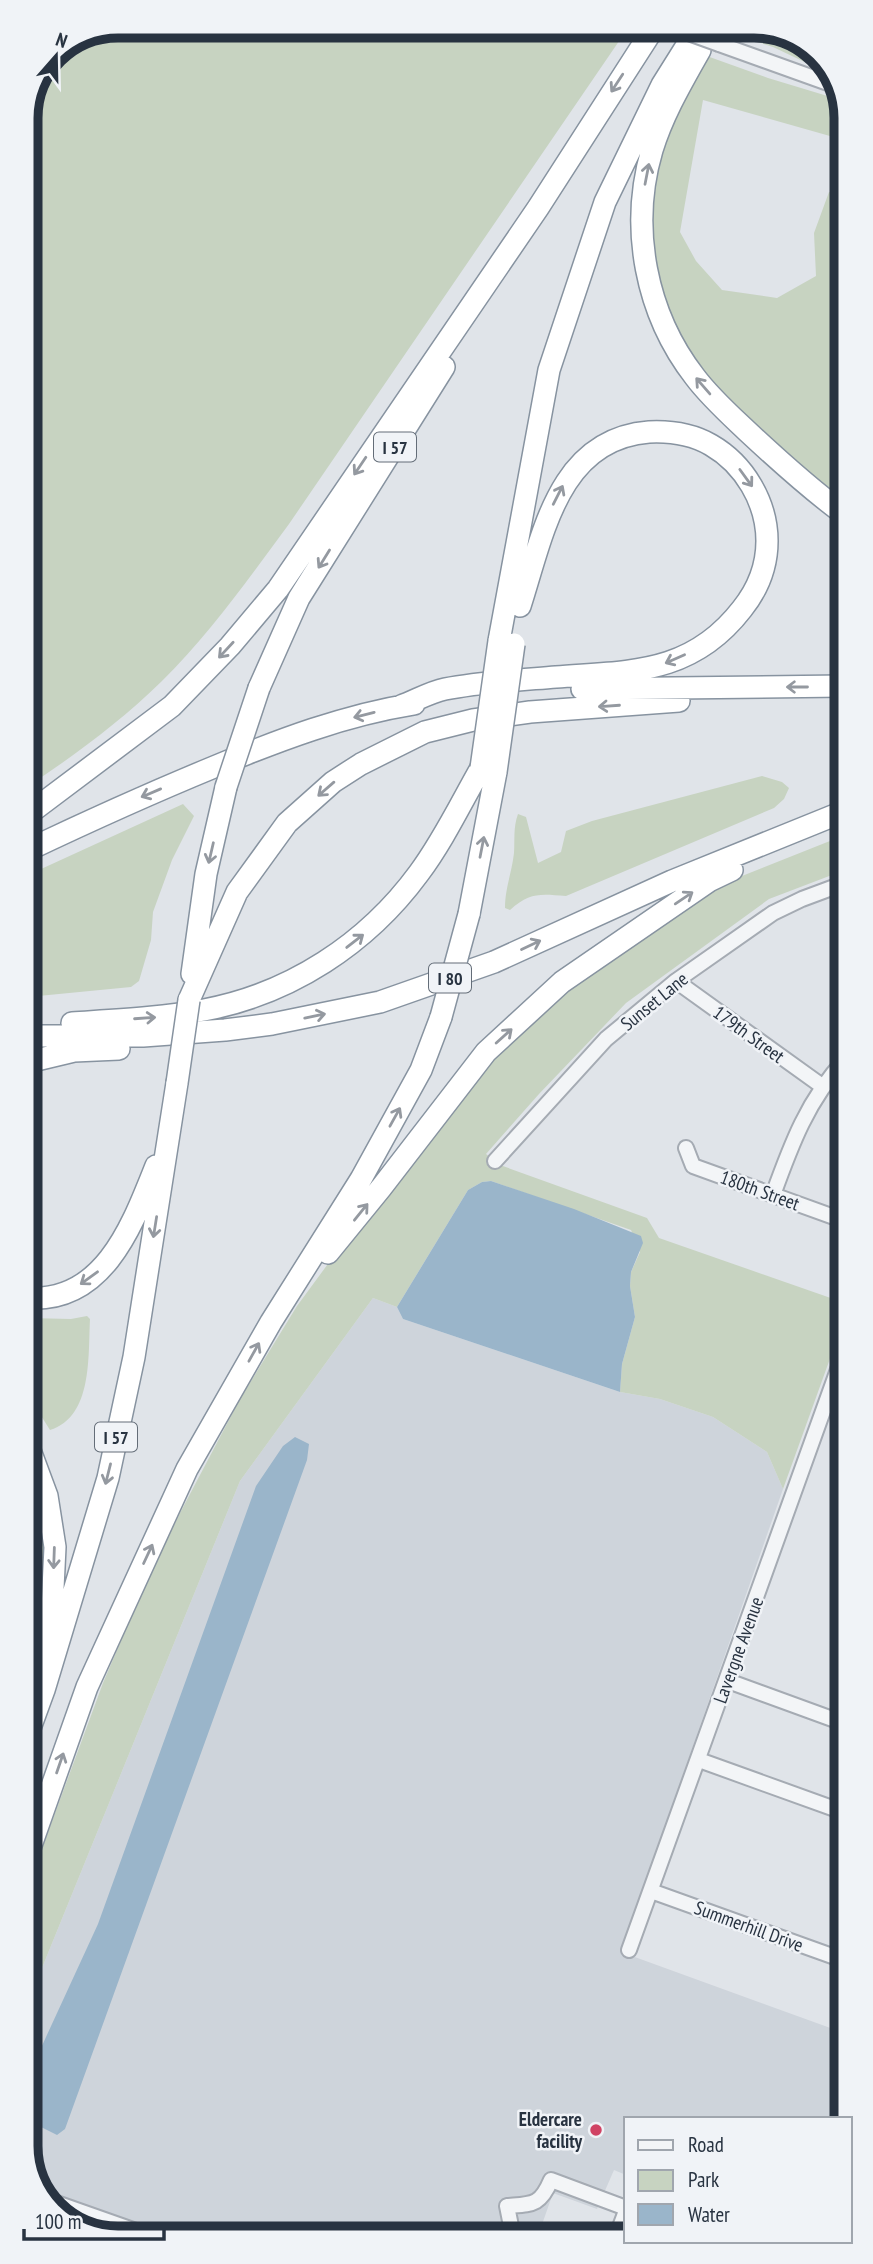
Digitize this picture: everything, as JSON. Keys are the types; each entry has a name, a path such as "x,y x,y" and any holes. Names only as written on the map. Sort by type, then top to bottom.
{"highway":[{"name":"I 57","path":"39,1704 108,1478 134,1357 189,1000 202,955 206,874 226,787 259,688 299,598 463,337 538,208 647,39"},
{"path":"39,1822 92,1675 187,1469 271,1322 361,1179 421,1070 441,1017 469,914 488,770 549,370 605,202 662,85 691,39"},
{"path":"713,39 675,95 661,124 652,152 642,213 643,248 650,286 669,336 697,380 768,451 834,506"},
{"path":"39,806 172,706 230,646 278,589 538,208"},
{"path":"520,606 546,443 577,285"},
{"path":"401,706 443,689 644,670 678,659 705,644 738,614 760,580 767,541 763,510 758,496 738,467 724,454 691,436 667,432 640,433 608,444 576,468 562,486 552,507 507,642"},
{"path":"39,844 138,799 282,739 401,706 527,691 834,686"},
{"path":"202,955 237,892 288,823 333,782 396,745 425,732 473,720 530,712 707,699 749,687"},
{"path":"39,1025 166,1016 206,1010 274,989 311,971 365,933 400,897 488,770"},
{"name":"I 80","path":"39,1036 143,1036 272,1024 380,1002 494,962 671,881 834,815"},
{"path":"271,1322 381,1188 486,1052 562,982 709,881 773,852 834,829"},
{"path":"39,1059 74,1051 213,1042 272,1024"},
{"path":"39,1297 59,1294 84,1282 103,1267 130,1229 169,1135"},
{"path":"39,1475 47,1496 55,1547 52,1609 39,1657"}],"street":[{"path":"725,39 825,81"},
{"name":"Sunset Lane","path":"495,1161 606,1039 676,981 774,913 834,887"},
{"name":"179th Street","path":"676,981 822,1086"},
{"path":"773,1195 795,1135 822,1086 834,1072"},
{"name":"180th Street","path":"686,1148 693,1166 834,1217"},
{"name":"Lavergne Avenue","path":"629,1950 834,1381"},
{"path":"728,1681 834,1720"},
{"path":"699,1760 834,1809"},
{"name":"Summerhill Drive","path":"651,1891 834,1957"},
{"path":"511,2226 507,2206 533,2203 544,2196 551,2180 624,2209"},
{"path":"67,2207 119,2225"}],"shaded area":[{"path":"373,1298 397,1307 403,1319 620,1392 660,1399 713,1417 767,1452 783,1489 621,1952 834,2029 834,2117 624,2117 624,2174 614,2170 597,2209 553,2193 542,2226 140,2225 56,2195 41,2167 39,2156 39,1975 240,1481"}],"green space":[{"path":"118,39 620,39 289,524 229,605 180,663 146,696 39,779 39,113 45,88 52,74 74,52 103,40"},
{"path":"749,39 770,40 795,49 815,67"},
{"path":"704,55 832,97 834,137 703,100 680,232 696,261 722,290 777,298 816,276 814,233 829,192 834,193 834,494 705,379 685,349 661,298 651,254 650,205 658,156"},
{"path":"762,776 782,782 789,788 784,799 774,808 566,896 536,895 510,910 505,908 518,814 526,817 538,863 561,852 566,831 592,821"},
{"path":"183,804 194,816 172,860 153,912 151,940 139,981 131,987 39,996 39,870"},
{"path":"834,839 834,874 769,899 626,1003 486,1154 500,1165 647,1218 659,1238 834,1299 834,1348 783,1489 767,1452 713,1417 660,1399 620,1392 622,1364 635,1317 630,1286 631,1272 640,1252 631,1230 491,1181 482,1182 468,1190 397,1307 373,1298 240,1481 39,1975 39,1857 103,1683 142,1591 180,1513 240,1399 297,1306 372,1204 526,1019 690,902 742,876"},
{"path":"87,1316 90,1319 85,1383 74,1412 64,1423 50,1430 39,1412 39,1318 71,1319"},
{"path":"39,1504 46,1530 45,1607 39,1629"}],"water":[{"path":"491,1181 574,1209 641,1236 643,1243 631,1272 630,1286 635,1317 622,1364 620,1392 403,1319 397,1307 468,1190 482,1182"},
{"path":"295,1437 309,1444 307,1460 65,2129 57,2135 39,2126 39,2052 98,1924 256,1486 283,1446"}],"place":[{"name":"Eldercare facility","path":"596,2130"}]}
